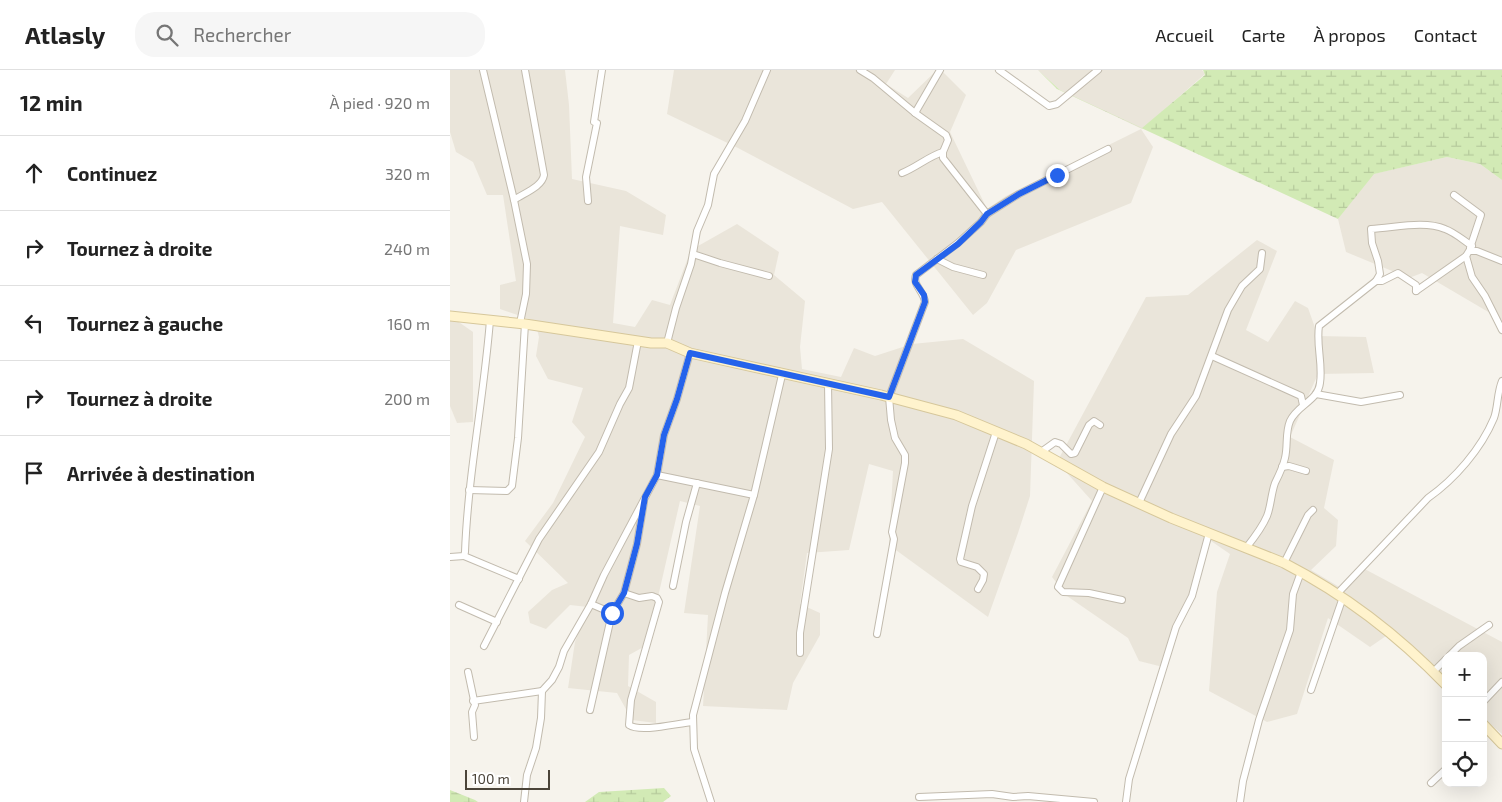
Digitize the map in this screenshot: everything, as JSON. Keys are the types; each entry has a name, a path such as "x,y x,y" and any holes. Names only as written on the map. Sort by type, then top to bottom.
{"street":[{"path":"469,490 507,491 512,486 518,438 527,264 483,70"},
{"path":"514,200 539,185 544,175 525,70"},
{"path":"588,201 586,177 597,123 594,122 594,113 602,70"},
{"path":"667,343 693,254 697,231 712,191 714,174 745,121 767,70"},
{"path":"860,70 946,135 948,140 943,152 943,158 987,214"},
{"path":"915,113 940,70"},
{"path":"999,70 1049,106 1057,104 1098,70"},
{"path":"877,634 894,539 892,532 905,463 905,455 895,438 889,397 925,302 924,295 914,278 958,244 987,214 1019,194 1108,149"},
{"path":"902,173 935,154 943,152"},
{"path":"1454,195 1481,215 1469,251 1472,277 1485,296 1502,330"},
{"path":"1246,548 1266,517 1285,457 1286,439 1291,419 1316,394 1320,384 1319,326 1376,281 1380,274 1372,243 1371,229 1401,228 1414,225 1436,226 1448,229 1469,251"},
{"path":"1376,281 1382,281 1398,273 1416,285 1416,292 1469,251 1477,251 1502,261"},
{"path":"1139,504 1171,434 1196,396 1228,310 1242,286 1260,269 1262,253"},
{"path":"693,254 720,264 770,276"},
{"path":"937,259 953,267 983,275"},
{"path":"450,316 523,323 638,341 667,343 690,353 889,397 956,415 1026,444 1103,487 1139,504 1284,563 1301,572 1340,596 1400,641 1442,681"},
{"path":"464,556 469,490 487,357 490,320"},
{"path":"484,646 539,539 599,452 629,388 638,341"},
{"path":"473,701 542,691 552,680 564,651 591,604 657,475 664,435 677,399 690,353"},
{"path":"1212,356 1301,396 1303,405"},
{"path":"711,802 694,748 693,715 725,593 754,495 782,375 780,372"},
{"path":"1311,690 1340,596 1422,505 1442,488 1474,452 1494,418 1498,390 1502,381"},
{"path":"800,653 800,633 829,450 828,383"},
{"path":"1316,394 1361,402 1400,395"},
{"path":"1041,452 1055,442 1061,444 1071,454 1076,453 1089,425 1094,422 1100,425"},
{"path":"978,589 984,574 977,567 961,562 960,559 972,506 996,432"},
{"path":"1282,467 1288,466 1306,471"},
{"path":"657,475 754,495"},
{"path":"673,586 686,522 697,483"},
{"path":"1103,487 1058,587 1062,592 1089,593 1122,600"},
{"path":"590,710 612,613 624,593 637,544 645,497"},
{"path":"1284,563 1308,515 1313,510"},
{"path":"1126,802 1128,779 1176,627 1192,596 1209,533"},
{"path":"450,557 464,556 519,579"},
{"path":"1240,802 1243,781 1259,720 1290,630 1293,594 1301,572"},
{"path":"624,593 639,598 652,596 657,598 659,602 631,700 629,725 631,727 646,727 693,722"},
{"path":"591,604 612,613"},
{"path":"459,605 497,622"},
{"path":"1453,652 1489,625"},
{"path":"1433,672 1442,663"},
{"path":"468,672 475,705 472,712 474,737"},
{"path":"1487,698 1502,682"},
{"path":"524,802 527,775 536,748 541,718 542,691"},
{"path":"1487,730 1502,744"},
{"path":"1431,783 1442,773"},
{"path":"920,797 992,794 1013,799 1028,796 1094,802"}],"shaded area":[{"path":"450,70 565,70 569,105 572,179 626,191 666,215 663,235 620,226 613,323 635,327 652,300 670,305 691,250 737,224 779,252 774,275 805,301 800,347 802,369 841,377 854,348 875,356 912,344 963,339 1034,381 1030,496 988,617 889,545 893,471 869,464 849,550 807,553 800,604 820,613 820,635 793,683 787,710 703,706 708,615 684,613 700,506 680,501 647,645 629,655 628,686 656,702 656,723 632,720 617,693 568,688 575,642 588,607 570,605 546,629 530,623 528,612 552,590 568,583 525,541 553,503 585,437 572,422 583,388 548,379 536,356 539,337 535,321 500,309 500,285 516,281 503,195 487,195 473,162 456,152 450,132"},
{"path":"674,70 895,70 886,84 908,98 937,70 941,70 966,95 950,132 987,209 1006,196 1141,129 1153,147 1131,203 1016,250 987,303 973,315 882,202 853,209 738,148 667,114"},
{"path":"1038,70 1202,70 1205,74 1142,129 1060,90"},
{"path":"1447,157 1480,164 1502,180 1502,320 1422,273 1409,278 1346,252 1338,219 1373,174"},
{"path":"1257,240 1277,251 1246,330 1268,342 1295,301 1308,308 1318,336 1366,337 1374,373 1318,374 1290,437 1334,460 1324,508 1338,520 1336,546 1311,570 1341,588 1359,566 1502,642 1502,734 1487,721 1487,652 1442,652 1442,684 1386,636 1370,647 1328,618 1297,714 1267,722 1209,691 1217,592 1230,554 1211,541 1163,667 1139,661 1128,638 1067,596 1052,577 1092,501 1057,462 1146,297 1188,295"},
{"path":"450,316 473,332 473,422 457,423 450,406"}],"green space":[{"path":"1038,70 1060,90 1142,128 1205,75 1203,70 1502,70 1502,180 1480,164 1447,157 1374,174 1338,219 1057,89"},
{"path":"664,788 671,796 663,802 585,802 599,792"},
{"path":"450,790 475,800 478,802 450,802"}],"route":[{"path":"612,613 624,593 637,544 645,497 657,475 664,435 677,399 690,353 780,371 889,397 925,302 924,295 915,282 914,278 916,275 958,244 987,214 1019,194 1057,175"}]}
